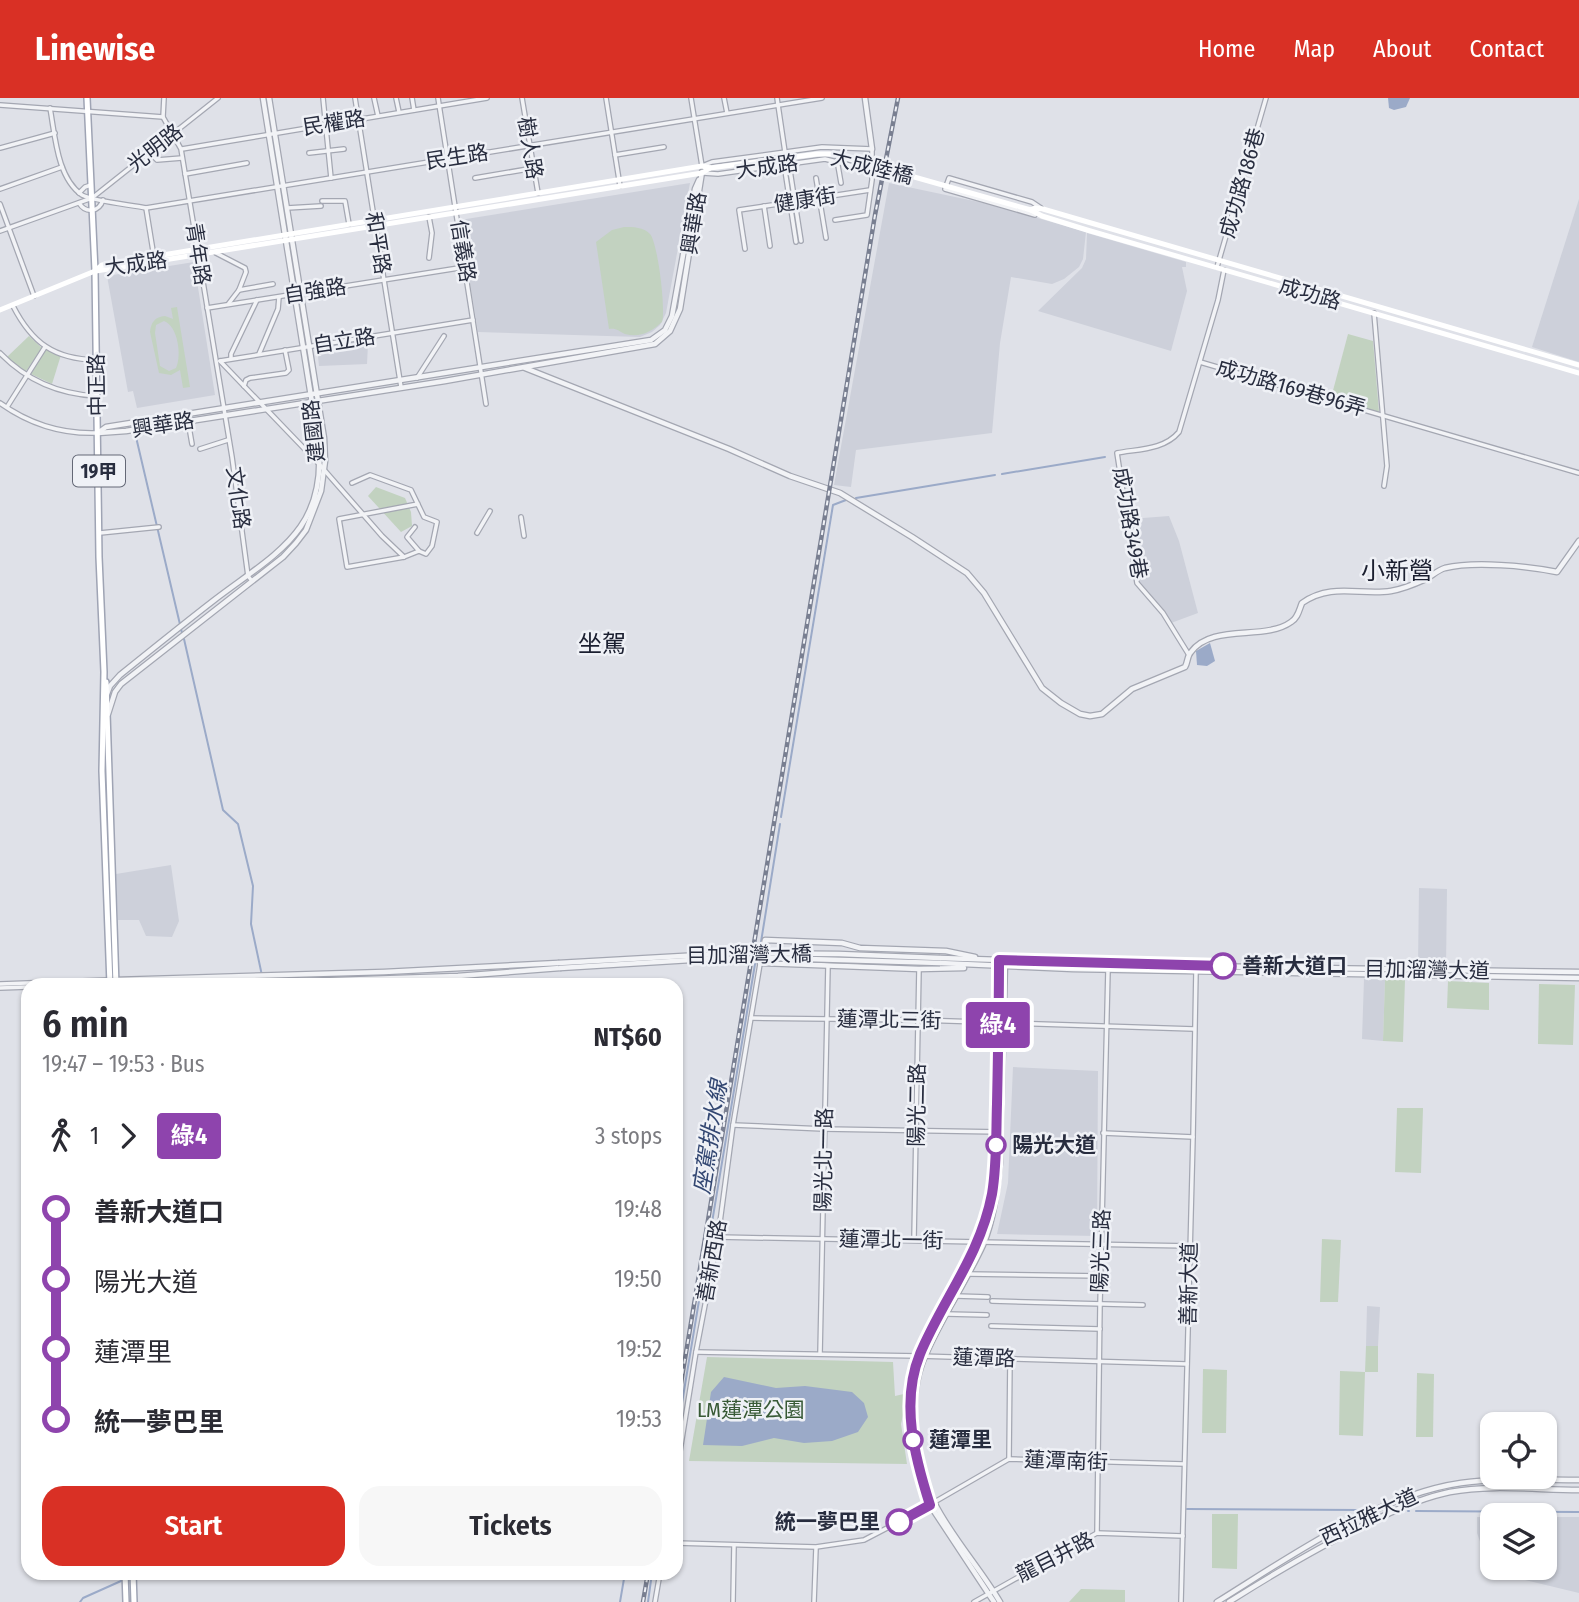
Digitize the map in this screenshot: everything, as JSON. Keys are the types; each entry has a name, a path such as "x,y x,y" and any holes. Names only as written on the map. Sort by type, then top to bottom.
{"main road":[{"name":"中正路","path":"88,98 95,271 101,619 113,978"},
{"name":"大成陸橋","path":"710,168 833,154 1031,210"},
{"name":"大成路","path":"0,310 95,271 155,259 710,168"},
{"name":"大成路","path":"198,252 214,252 349,224 429,216 456,209"},
{"name":"成功路","path":"1031,210 1227,262 1579,365"},
{"name":"成功路","path":"1042,213 1224,270 1579,373"},
{"name":"中正路","path":"104,672 108,691 105,715"},
{"path":"125,1580 126,1602"},
{"path":"133,1580 134,1602"}],"street":[{"path":"13,106 14,98"},
{"path":"0,105 163,117 164,98"},
{"name":"光明路","path":"92,198 218,98"},
{"name":"建國路","path":"108,691 116,678 182,626 283,557 306,530 319,500 325,448 262,98"},
{"name":"建國路","path":"269,98 287,208 288,237"},
{"path":"323,98 331,178"},
{"name":"和平路","path":"355,98 400,385"},
{"path":"374,98 377,116"},
{"path":"396,98 399,113"},
{"path":"412,98 414,110"},
{"name":"信義路","path":"438,98 486,404"},
{"name":"民權路","path":"181,149 487,98"},
{"name":"樹人路","path":"522,98 538,196"},
{"path":"606,98 620,183"},
{"path":"691,98 702,169"},
{"path":"724,98 727,113"},
{"path":"776,98 785,152"},
{"name":"民生路","path":"79,193 146,208 822,98"},
{"path":"835,220 867,215 873,171 865,98"},
{"name":"成功路186巷","path":"1217,267 1266,98"},
{"path":"50,108 62,167 79,193 85,187 91,186"},
{"name":"青年路","path":"163,117 181,149 183,158 218,361 223,412"},
{"path":"0,148 55,133"},
{"name":"大成路","path":"702,169 712,162 834,146 872,149"},
{"path":"615,155 664,147"},
{"path":"309,153 344,149"},
{"path":"149,152 157,160 183,158"},
{"name":"大成路","path":"702,169 718,174 822,159 837,160 873,171"},
{"path":"837,160 841,183"},
{"path":"185,174 247,163"},
{"path":"786,163 798,242"},
{"path":"0,189 62,167"},
{"path":"475,178 534,168"},
{"name":"興華路","path":"400,385 417,379 525,368 647,347 667,335 680,309 702,169"},
{"name":"興華路","path":"98,433 106,427 400,385 642,343 662,333 672,316 695,190 702,169"},
{"path":"816,178 825,238"},
{"name":"成功路","path":"949,178 1031,202 1042,213 945,189 949,178"},
{"name":"健康街","path":"745,249 739,210 870,190"},
{"path":"0,231 92,198"},
{"path":"79,202 85,209 92,211 99,207 103,200"},
{"path":"287,208 345,201 349,224"},
{"path":"0,204 34,296"},
{"path":"764,206 770,246"},
{"path":"146,208 155,259"},
{"path":"429,216 432,233 429,258"},
{"path":"214,252 245,268 246,272 239,290 227,305"},
{"name":"成功路349巷","path":"1189,655 1163,613 1137,583 1117,453 1163,445 1176,436 1181,427 1227,262"},
{"name":"自強路","path":"207,308 465,267"},
{"path":"239,290 273,284"},
{"path":"259,354 278,309 279,296"},
{"path":"231,359 230,354 257,300"},
{"path":"1375,305 1387,466 1384,486"},
{"path":"13,306 32,336 45,347 72,358 96,360"},
{"name":"自立路","path":"218,361 473,320"},
{"path":"417,379 444,336"},
{"path":"7,407 45,347"},
{"path":"244,386 250,378 286,373 289,370 285,350"},
{"path":"0,353 26,376 63,392 96,396"},
{"path":"218,361 319,464 404,557"},
{"name":"成功路169巷96弄","path":"1200,362 1579,473"},
{"path":"525,368 790,476 839,492 912,537 967,573 984,593 1044,690 1080,714 1093,716 1104,713 1132,689 1185,667 1189,655 1206,641 1289,624 1296,617 1302,603 1324,593 1353,590 1388,592 1417,583 1441,569 1461,566 1513,567 1557,572 1579,541"},
{"name":"建國路","path":"105,715 121,684 250,579 278,554 300,527 314,498 319,464 315,398"},
{"path":"0,403 50,427 81,433 98,433"},
{"name":"興華路","path":"98,433 107,434 188,421 223,412"},
{"name":"文化路","path":"223,412 250,579"},
{"path":"188,421 192,444"},
{"path":"200,449 228,440"},
{"path":"352,483 370,475 411,490 424,517 437,522 432,546 425,555 407,537 415,527"},
{"path":"418,505 339,519 347,567 404,557 419,551"},
{"path":"477,533 490,511"},
{"path":"521,517 524,536"},
{"path":"100,533 159,527"},
{"path":"988,967 919,969 760,963 765,940 842,943 860,948 946,951 989,960"},
{"name":"目加溜灣大橋","path":"559,965 775,958 940,961"},
{"name":"目加溜灣大道","path":"940,961 989,960 1002,964 1108,970 1579,972"},
{"name":"目加溜灣大道","path":"940,961 988,967 1002,964 1579,978"},
{"name":"善新西路","path":"683,1433 718,1237 733,1125 760,963"},
{"name":"陽光北一路","path":"820,1355 828,964"},
{"path":"922,1356 968,1274 981,1242 992,1192 998,1132 1002,964"},
{"path":"220,978 559,965"},
{"path":"393,978 458,976 559,965"},
{"name":"陽光二路","path":"914,1240 919,969"},
{"name":"善新大道","path":"1181,1602 1196,969"},
{"name":"陽光三路","path":"1097,1533 1108,970"},
{"path":"0,986 21,985"},
{"path":"0,986 21,987"},
{"name":"蓮潭北三街","path":"751,1018 1194,1028"},
{"path":"733,1125 998,1132"},
{"path":"1103,1133 1194,1137"},
{"name":"蓮潭北一街","path":"718,1237 1190,1247"},
{"path":"981,1242 922,1356 911,1399 912,1435 915,1454 932,1504 1000,1602"},
{"path":"968,1274 1101,1276"},
{"path":"956,1296 988,1297"},
{"path":"992,1301 1143,1305"},
{"path":"947,1314 987,1315"},
{"path":"991,1326 1100,1329"},
{"name":"蓮潭路","path":"696,1352 1188,1364"},
{"path":"1009,1459 1010,1358"},
{"name":"蓮潭南街","path":"683,1543 816,1547 864,1540 1009,1459 1185,1464"},
{"name":"西拉雅大道","path":"1217,1602 1305,1547 1404,1498 1460,1483 1579,1480"},
{"name":"西拉雅大道","path":"1229,1602 1296,1560 1411,1503 1449,1492 1478,1489 1579,1490"},
{"path":"1361,1518 1364,1525"},
{"name":"龍目井路","path":"974,1602 1097,1533 1183,1535"},
{"path":"733,1602 734,1545"},
{"path":"814,1602 816,1547"},
{"path":"655,1602 659,1580"},
{"path":"990,1591 994,1602"}],"shaded area":[{"path":"690,183 666,313 660,325 652,332 640,337 478,332 460,220"},
{"path":"889,183 993,205 1086,232 1083,259 1079,267 1064,279 1052,284 1011,277 1000,343 992,433 856,450 851,487 834,485"},
{"path":"1579,199 1579,362 1532,347"},
{"path":"1087,233 1186,262 1186,267 1182,267 1187,291 1171,351 1038,311 1082,268 1086,259"},
{"path":"194,262 215,395 137,408 133,391 128,392 107,276"},
{"path":"362,339 368,344 367,364 319,366 317,347"},
{"path":"1169,516 1179,541 1198,613 1171,623 1159,604 1138,583 1130,519"},
{"path":"171,865 179,921 172,937 146,936 139,920 118,920 116,874"},
{"path":"1419,888 1447,889 1446,967 1418,966"},
{"path":"1364,979 1385,980 1383,1041 1362,1039"},
{"path":"1013,1067 1098,1071 1097,1236 997,1234 1008,1183"},
{"path":"1367,1306 1380,1307 1378,1346 1366,1346"},
{"path":"1477,1517 1480,1517 1480,1542"},
{"path":"1557,1517 1579,1517 1579,1593 1525,1580 1557,1580"}],"green space":[{"path":"635,227 650,234 658,263 663,305 662,322 640,335 609,329 596,242 612,230"},
{"path":"177,307 190,387 183,388 180,370 171,375 159,373 150,332 154,321 159,318 165,316 173,319 171,308","holes":["164,321 176,335 179,356 176,368 169,371 160,366 155,333 156,325"]},
{"path":"1348,334 1373,341 1379,412 1331,398"},
{"path":"29,336 42,348 24,372 7,357"},
{"path":"46,349 61,355 52,384 31,374"},
{"path":"376,487 405,498 411,512 412,526 401,532 368,496"},
{"path":"1385,980 1405,980 1403,1042 1383,1041"},
{"path":"1448,981 1489,983 1489,1010 1447,1008"},
{"path":"1539,984 1575,985 1573,1045 1538,1044"},
{"path":"1397,1108 1423,1108 1421,1173 1395,1172"},
{"path":"1322,1239 1341,1240 1338,1302 1320,1302"},
{"path":"1366,1346 1378,1346 1378,1372 1365,1372"},
{"name":"LM蓮潭公園","path":"707,1357 893,1362 895,1396 908,1393 901,1424 907,1464 689,1461"},
{"path":"1203,1369 1227,1370 1226,1433 1202,1433"},
{"path":"1340,1371 1365,1372 1363,1436 1339,1435"},
{"path":"1417,1373 1434,1374 1433,1437 1416,1437"},
{"path":"1212,1514 1238,1514 1237,1569 1212,1568"},
{"path":"1081,1589 1125,1590 1125,1602 1069,1602"}],"water":[{"path":"1388,98 1410,98 1406,107 1394,110 1389,108"},
{"path":"1210,643 1215,661 1207,666 1197,665 1196,651"},
{"path":"724,1377 776,1388 805,1386 852,1392 864,1403 868,1417 858,1432 832,1441 804,1443 774,1438 742,1446 703,1445 711,1392"}],"waterway":[{"path":"136,437 182,633"},
{"path":"1002,474 1105,457"},
{"path":"856,498 995,475"},
{"path":"781,817 833,505 846,500"},
{"path":"184,639 223,810 238,824 253,886 251,924 263,978"},
{"path":"757,950 761,942 780,824"},
{"name":"座駕排水線","path":"683,1397 755,964"},
{"path":"1187,1509 1359,1510"},
{"path":"1416,1511 1579,1512"},
{"path":"620,1602 624,1580"},
{"path":"648,1602 651,1580"},
{"name":"座駕排水線","path":"80,1602 83,1598 121,1581"}],"railway":[{"path":"683,1371 875,215 898,98"},
{"path":"643,1602 647,1580"}],"bus line":[{"name":"綠4","path":"899,1522 930,1505 912,1435 911,1399 919,1356 979,1242 992,1192 998,1073 999,960 1223,966"}],"place":[{"name":"善新大道口","path":"1223,966"},
{"name":"陽光大道","path":"996,1145"},
{"name":"蓮潭里","path":"913,1440"},
{"name":"統一夢巴里","path":"899,1522"}],"district":[{"name":"小新營","path":"1397,571"},
{"name":"坐駕","path":"602,644"}]}
